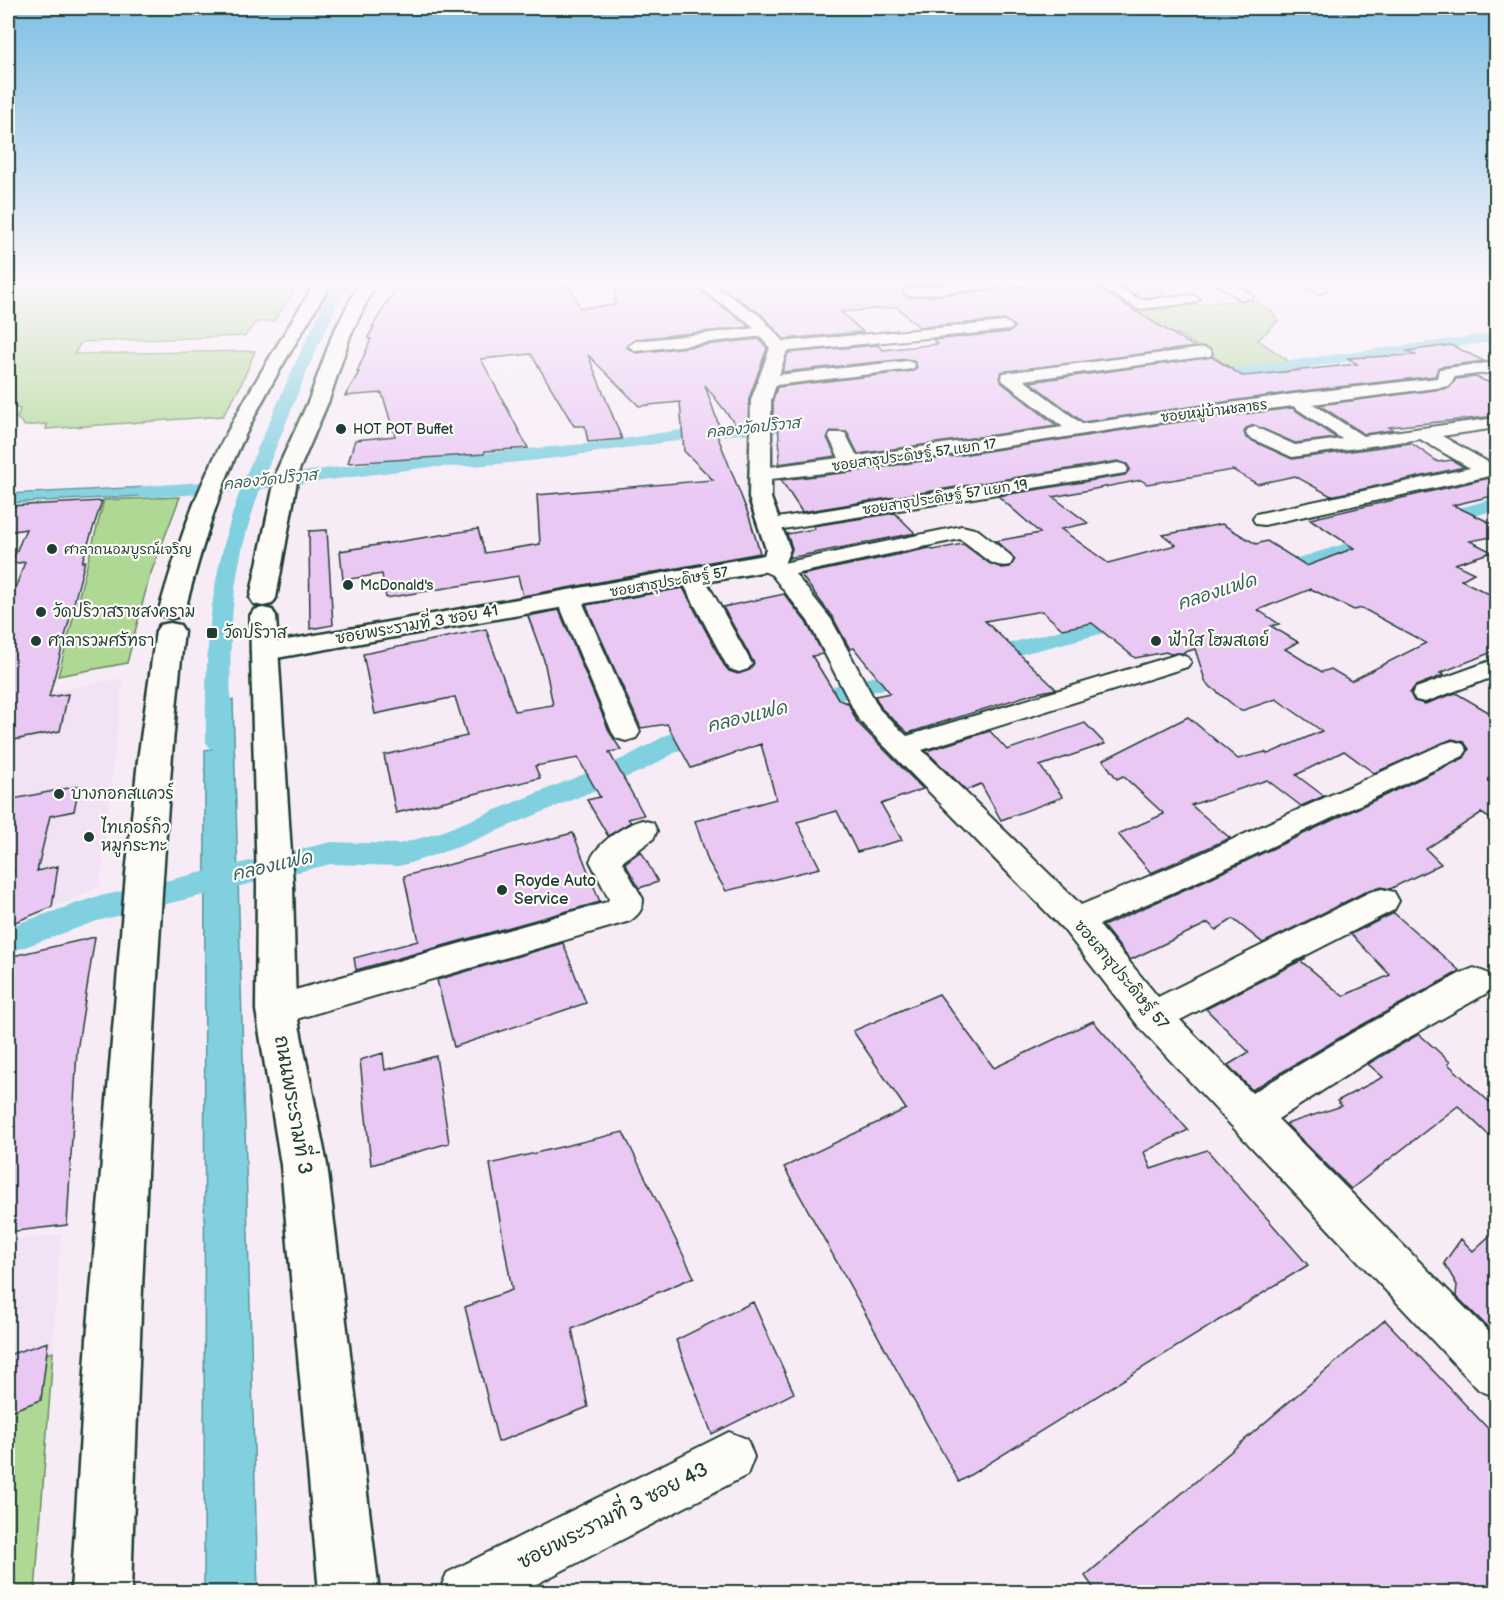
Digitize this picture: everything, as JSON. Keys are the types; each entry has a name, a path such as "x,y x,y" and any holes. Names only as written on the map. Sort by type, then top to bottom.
{"main road":[{"path":"101,1593 113,1339 142,895 154,760 171,621 191,542 211,487 260,389 280,355"},
{"name":"ถนนพระรามที่ 3","path":"335,355 319,400 286,478 263,607 274,864 276,1010 304,1165 349,1593"},
{"path":"774,567 778,549 760,498 762,474 760,429 761,400 777,355"},
{"name":"ซอยสาธุประดิษฐ์ 57","path":"569,599 774,567"},
{"name":"ซอยพระรามที่ 3 ซอย 41","path":"265,652 569,599"}],"street":[{"path":"1072,431 1009,377 1190,355"},
{"path":"768,381 907,366"},
{"name":"ซอยหมู่บ้านชลาธร","path":"1072,431 1294,399 1443,382 1446,379 1445,373 1497,367"},
{"path":"1294,399 1358,441"},
{"path":"1255,433 1292,451 1306,447 1331,447 1358,441 1497,423"},
{"name":"ซอยสาธุประดิษฐ์ 57 แยก 17","path":"762,474 850,464 1072,431"},
{"path":"1264,519 1485,471 1423,433"},
{"path":"838,438 850,464"},
{"name":"ซอยสาธุประดิษฐ์ 57 แยก 19","path":"771,525 1118,469"},
{"path":"774,567 962,532 1002,560"},
{"name":"ซอยสาธุประดิษฐ์ 57","path":"774,567 819,619 869,714 1076,921 1153,1017 1497,1373"},
{"path":"693,579 739,664"},
{"path":"569,599 626,732"},
{"path":"901,747 1179,662"},
{"path":"1425,694 1497,667"},
{"path":"1469,678 1497,693"},
{"path":"1076,921 1194,870 1453,750"},
{"path":"276,1010 618,912 626,906 626,899 606,861 608,856 642,831"},
{"path":"1153,1017 1382,901"},
{"path":"1249,1116 1365,1044 1473,983"},
{"name":"ซอยพระรามที่ 3 ซอย 43","path":"466,1593 729,1457"}],"shaded area":[{"name":"บางกอกสแควร์","path":"123,678 100,887 8,926 8,700"},
{"path":"61,1234 35,1592 8,1592 8,1241"}],"green space":[{"path":"8,355 253,355 240,387 223,416 46,429 47,424 25,426 17,418 20,409 8,405"},
{"path":"1211,355 1279,355 1300,369 1242,375"},
{"path":"180,497 149,578 127,663 58,676 104,500"},
{"path":"53,1352 35,1592 8,1592 8,1366"}],"water":[{"path":"186,485 181,494 8,503 8,494"},
{"path":"233,700 258,1592 204,1592 205,750 216,748 215,704"}],"building":[{"path":"364,355 524,355 481,359 528,448 485,451 484,454 348,463 355,440 395,436 382,393 345,396 359,372 357,372"},
{"path":"531,355 765,355 749,399 748,423 736,425 705,385 719,426 714,427 749,516 760,553 523,596 518,576 386,598 382,574 343,580 340,551 478,529 485,553 540,544 537,495 713,480 684,451 680,402 639,406 588,355 622,439 588,442 585,426 574,426"},
{"path":"787,355 1136,355 1001,372 999,378 1002,383 1057,426 858,454 847,432 831,431 827,438 836,456 778,464 780,454 778,423 773,421 773,400 777,387 913,371 917,367 915,362 907,359 782,372"},
{"path":"1471,355 1484,361 1439,367 1435,376 1294,392 1083,422 1030,382 1212,357 1242,376 1357,364 1348,358"},
{"path":"1476,377 1497,386 1497,416 1389,427 1393,430 1364,434 1319,405 1449,388 1456,379"},
{"path":"1292,408 1336,438 1295,443 1254,425 1246,428 1244,432 1246,438 1292,459 1411,443 1438,462 1452,460 1464,467 1331,496 1295,476 1257,484 1233,470 1147,484 1141,480 1053,497 1088,523 1061,529 1108,563 1176,545 1163,535 1222,524 1256,544 1267,541 1307,566 1354,548 1310,519 1493,477 1497,472 1497,495 1453,505 1497,526 1497,536 1470,541 1492,552 1455,564 1474,573 1461,580 1497,598 1497,650 1440,673 1444,675 1415,686 1410,693 1414,701 1425,704 1456,693 1497,717 1497,823 1481,813 1426,849 1441,864 1390,889 1381,887 1369,890 1263,943 1233,919 1216,930 1208,923 1130,960 1103,926 1464,758 1469,749 1464,742 1452,739 1374,773 1344,751 1296,775 1324,796 1301,806 1267,780 1191,805 1230,838 1151,873 1118,834 1164,814 1123,776 1117,779 1103,760 1188,717 1238,759 1265,752 1268,754 1322,731 1276,699 1241,711 1206,683 1195,649 1182,653 1166,652 1135,658 1092,623 1062,629 1042,611 985,621 1056,689 1032,694 908,733 882,709 875,696 890,693 854,648 850,649 833,618 801,575 930,548 933,550 963,544 989,563 1002,568 1010,567 1015,559 996,541 1040,533 998,496 1125,475 1130,469 1127,464 1118,461 802,512 781,480 851,472 1156,425","holes":["1311,589 1354,610 1362,608 1426,643 1351,681 1331,669 1322,672 1285,649 1298,642 1271,626 1279,624 1258,610"]},
{"name":"วัดปริวาสราชสงคราม","path":"102,501 82,562 85,561 49,697 68,694 60,731 8,741 8,608 25,562 11,564 26,529 8,532 8,506"},
{"path":"895,513 915,533 789,558 792,548 787,534 815,529 813,526"},
{"path":"327,530 333,625 310,629 309,531"},
{"path":"683,588 724,665 729,671 738,674 750,670 754,663 723,607 784,594 806,622 823,654 812,656 839,700 848,703 857,722 923,789 881,804 902,840 857,852 837,811 797,822 820,868 726,891 708,861 695,821 776,799 761,744 691,768 667,724 641,728 586,605"},
{"path":"559,610 610,733 621,750 609,752 644,815 628,819 631,822 608,836 587,800 600,797 578,758 535,766 540,778 396,813 384,755 467,736 455,697 375,714 363,654 486,629 515,711 553,705 544,660 528,616"},
{"path":"1085,723 1105,744 1040,766 1063,797 1001,820 981,784 966,790 926,751 990,731 1007,750"},
{"path":"79,786 74,811 50,816 37,871 58,866 52,907 8,925 8,903 14,870 8,871 8,800"},
{"name":"Royde Auto Service","path":"573,833 600,902 356,970 354,958 418,941 404,876"},
{"path":"641,851 658,882 639,888 625,863"},
{"path":"1394,913 1460,971 1351,1031 1252,1090 1228,1065 1249,1052 1206,1009 1306,958 1301,961 1343,996 1390,975 1351,934"},
{"path":"95,937 77,1051 67,1225 8,1232 8,957"},
{"path":"563,943 586,1003 454,1047 437,980"},
{"path":"939,994 994,1068 1093,1021 1188,1130 1144,1152 1151,1169 1207,1150 1308,1265 959,1482 784,1167 906,1109 853,1031"},
{"path":"1419,1034 1497,1109 1497,1143 1458,1106 1351,1189 1286,1124 1342,1106 1337,1101 1383,1077 1368,1064"},
{"path":"383,1053 385,1070 436,1056 449,1143 371,1165 360,1060"},
{"path":"623,1132 694,1277 572,1329 588,1407 498,1442 465,1307 512,1290 490,1164"},
{"path":"1497,1229 1497,1336 1456,1296 1457,1285 1444,1263 1461,1239 1473,1251"},
{"path":"753,1302 794,1393 712,1434 676,1340"},
{"path":"1385,1320 1497,1438 1497,1593 1097,1593 1085,1576"},
{"path":"48,1342 41,1400 8,1412 8,1355"}],"waterway":[{"path":"252,484 267,444 307,355"},
{"name":"คลองวัดปริวาส","path":"1198,378 1368,355"},
{"name":"คลองวัดปริวาส","path":"252,484 430,461 458,461 597,448 686,434 816,424"},
{"name":"คลองวัดปริวาส","path":"146,492 252,484"},
{"path":"219,742 218,673 222,604 228,564 238,524 252,484"},
{"name":"คลองแฟด","path":"1430,522 1496,504"},
{"name":"คลองแฟด","path":"1268,575 1389,536"},
{"name":"คลองแฟด","path":"976,659 1135,618"},
{"name":"คลองแฟด","path":"799,702 920,673"},
{"name":"คลองแฟด","path":"8,940 92,910 331,853 399,855 448,840 634,764 696,730 711,726"}],"place":[{"name":"HOT POT Buffet","path":"341,429"},
{"name":"ศาลาถนอมบูรณ์เจริญ","path":"52,549"},
{"name":"McDonald's","path":"348,585"},
{"name":"วัดปริวาสราชสงคราม","path":"41,612"},
{"name":"วัดปริวาส","path":"212,633"},
{"name":"ศาลารวมศรัทธา","path":"36,641"},
{"name":"ฟ้าใส โฮมสเตย์","path":"1156,641"},
{"name":"บางกอกสแควร์","path":"59,794"},
{"name":"ไทเกอร์กิว หมูกระทะ","path":"89,837"},
{"name":"Royde Auto Service","path":"502,890"}]}
